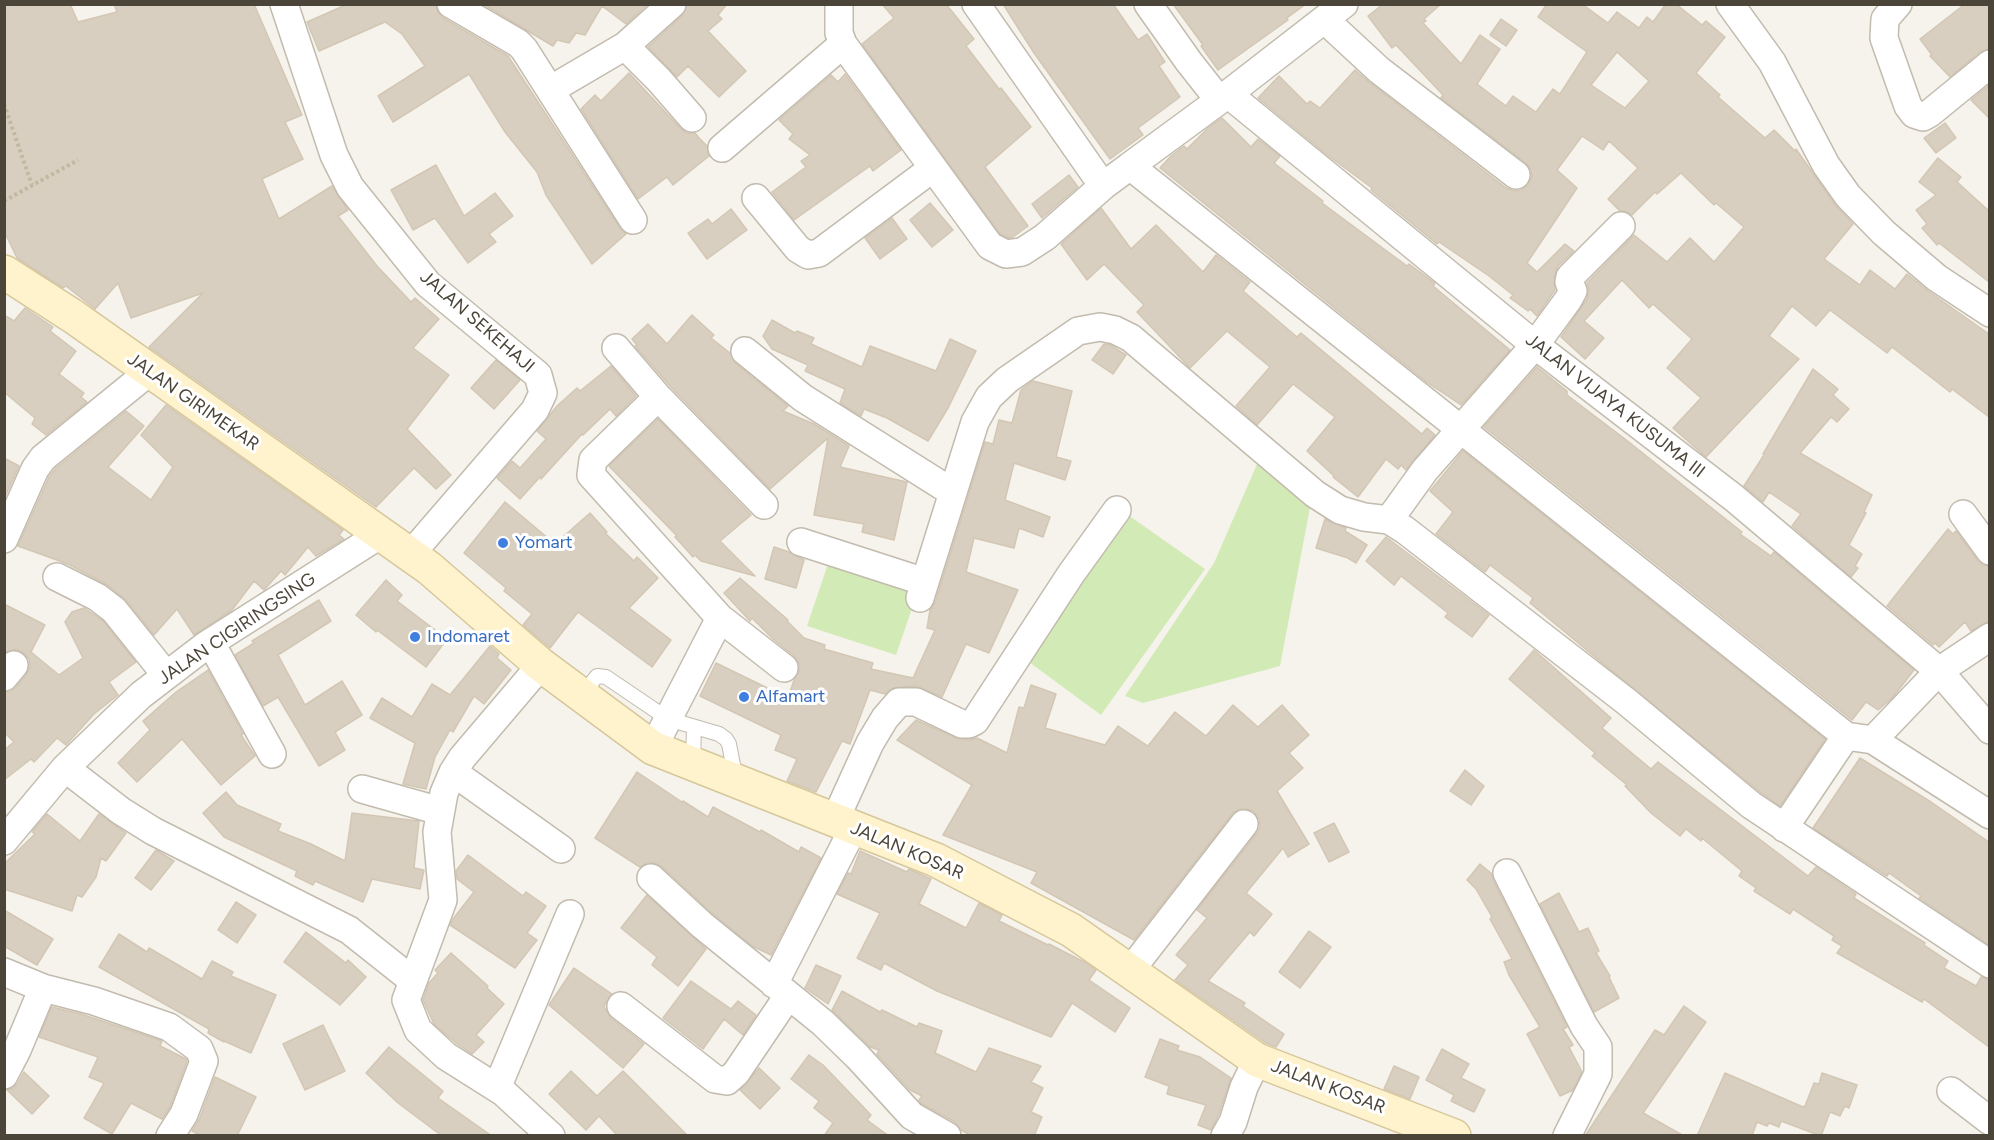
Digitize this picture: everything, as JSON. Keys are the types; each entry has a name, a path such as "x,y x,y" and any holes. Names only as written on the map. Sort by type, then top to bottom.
{"street":[{"name":"JALAN SEKEHAJI","path":"284,4 334,155 350,187 428,284 538,375 543,393 535,410 410,555"},
{"path":"451,4 518,43 534,64 633,220"},
{"path":"550,90 625,46 672,4"},
{"path":"839,4 839,33 843,44 990,246 1006,254 1022,252 1046,237 1103,186 1334,12 1379,70 1516,175"},
{"path":"976,4 1103,186"},
{"path":"1730,4 1773,62 1826,165 1848,196 1884,233 1937,278 1989,313"},
{"path":"1898,4 1885,19 1884,38 1908,106 1914,114 1923,117 1930,113 1989,64"},
{"name":"JALAN VIJAYA KUSUMA III","path":"1149,5 1189,62 1224,97 1535,345 1734,498 1939,671 1989,730"},
{"path":"722,148 843,44"},
{"path":"625,46 692,118"},
{"path":"1130,166 1846,736 1873,740 1989,815"},
{"path":"756,198 798,249 808,255 819,253 933,168"},
{"path":"1389,520 1425,470 1535,345 1571,296 1570,277 1621,226"},
{"name":"JALAN GIRIMEKAR","path":"4,272 150,371 381,534"},
{"path":"801,542 923,590 975,422 989,397 1007,380 1078,331 1100,327 1115,330 1131,338 1315,494 1340,510 1364,517 1389,520 1406,530 1628,702 1751,805 1989,964"},
{"path":"616,348 658,397 764,505"},
{"path":"746,351 802,398 952,492"},
{"path":"4,539 42,458 150,371"},
{"path":"658,397 593,460 591,475 720,618 784,668"},
{"path":"621,1006 715,1079 727,1081 736,1073 781,990 844,824 870,743 885,718 899,702 916,702 963,724 969,724 975,720 1071,574 1117,510"},
{"path":"1963,514 1989,551"},
{"name":"JALAN KOSAR","path":"381,534 429,568 541,664 653,748 936,860 1071,930 1257,1060 1454,1136"},
{"name":"JALAN CIGIRINGSING","path":"4,841 65,768 141,695 211,643 381,534"},
{"path":"57,577 97,597 114,610 166,675"},
{"path":"653,748 720,618"},
{"path":"1873,740 1939,671 1989,638"},
{"path":"211,643 272,754"},
{"path":"541,664 462,758 444,793 437,832 443,900 406,1000 418,1030 446,1056 497,1088 551,1136"},
{"path":"1784,828 1846,736"},
{"path":"65,768 121,811 153,831 349,930 412,981"},
{"path":"453,772 561,849"},
{"path":"362,789 440,811"},
{"path":"1130,971 1244,824"},
{"path":"1507,873 1584,1026 1598,1047 1598,1074 1567,1136"},
{"path":"651,878 702,925 822,1023 858,1057 908,1126 947,1136"},
{"path":"497,1088 570,914"},
{"path":"4,972 43,988 94,1001 169,1027 200,1049 204,1061 184,1114 170,1136"},
{"path":"4,1075 43,988"},
{"path":"1225,1136 1233,1122 1257,1060"},
{"path":"1951,1091 1989,1121"}],"lane":[{"path":"582,695 597,676 606,676 668,720 719,734 726,739 731,752 736,782"},
{"path":"693,764 694,727"}],"path":[{"path":"4,104 32,185"},
{"path":"4,201 78,160"}],"green space":[{"path":"1258,462 1315,481 1280,666 1143,703 1125,696 1214,563"},
{"path":"1128,515 1205,569 1101,715 1029,662"},
{"path":"830,558 919,588 896,655 807,626"}],"building":[{"path":"4,4 70,4 78,22 117,12 114,4 254,4 302,115 285,122 303,159 262,179 279,219 332,186 348,210 338,216 377,266 411,302 415,298 439,319 413,348 449,375 407,429 451,475 436,489 414,468 376,507 149,347 203,293 131,318 118,283 95,309 66,286 63,288 17,258 4,231"},
{"path":"348,4 435,4 443,18 508,56 626,234 592,264 546,195 537,172 505,132 469,74 393,122 378,96 425,66 402,34 385,22 319,51 307,22"},
{"path":"483,4 648,4 626,24 602,6 585,35 576,33 569,43 557,40 553,46"},
{"path":"687,4 727,4 718,15 722,19 708,31 746,71 719,97 688,66 677,77 648,47 682,16"},
{"path":"882,4 946,4 974,39 966,46 1031,127 985,167 1028,226 1013,237 1009,238 1000,234 862,44 894,18"},
{"path":"1003,4 1113,4 1138,40 1147,34 1165,62 1159,66 1180,97 1138,128 1143,135 1110,159 1034,53"},
{"path":"1173,4 1306,4 1287,18 1288,20 1218,70"},
{"path":"1383,4 1441,4 1424,19 1426,21 1423,23 1461,64 1480,35 1500,49 1477,84 1506,106 1513,96 1536,112 1553,89 1560,94 1587,52 1538,17 1547,4 1582,4 1608,23 1617,12 1639,28 1647,17 1653,22 1666,4 1676,4 1702,25 1706,21 1725,37 1696,73 1720,95 1718,97 1765,138 1774,130 1795,151 1796,149 1835,205 1853,224 1824,259 1860,285 1870,270 1895,289 1907,274 1989,334 1989,417 1952,389 1950,392 1892,347 1887,353 1830,310 1816,326 1792,306 1769,336 1799,359 1706,457 1673,428 1701,398 1667,368 1692,339 1653,304 1649,308 1622,280 1584,321 1604,338 1585,359 1561,337 1587,299 1589,291 1587,283 1634,235 1667,262 1690,238 1714,262 1744,227 1716,203 1714,205 1681,173 1657,194 1655,192 1632,215 1626,211 1620,211 1608,199 1638,168 1609,141 1603,150 1582,136 1557,170 1577,188 1527,263 1537,272 1565,244 1574,251 1558,266 1554,279 1555,290 1537,316 1530,309 1528,311 1510,298 1513,295 1489,276 1439,242 1437,244 1371,190 1372,188 1258,98 1279,76 1307,104 1310,101 1320,108 1355,70 1506,188 1515,191 1528,185 1532,176 1526,163 1441,98 1443,95 1396,45 1392,48 1368,16","holes":["1617,52 1649,81 1625,108 1591,85"]},
{"path":"1965,4 1989,4 1989,49 1980,52 1950,77 1930,56 1932,55 1920,39"},
{"path":"1501,19 1517,30 1506,46 1490,35"},
{"path":"629,73 680,128 686,133 695,133 707,146 709,156 673,185 667,177 638,199 581,109 595,95 601,101"},
{"path":"845,74 901,150 873,171 870,166 794,220 772,192 806,167 801,161 810,155 789,139 793,134 779,120 831,75 838,82"},
{"path":"1989,85 1989,118 1971,100"},
{"path":"1222,118 1251,147 1258,139 1280,156 1274,163 1323,201 1322,203 1407,266 1409,264 1435,283 1433,286 1510,350 1461,405 1428,383 1160,168 1171,156 1184,146 1187,149"},
{"path":"1945,123 1956,138 1936,153 1924,138"},
{"path":"1938,158 1961,177 1957,182 1989,211 1989,282 1939,243 1937,245 1922,228 1927,224 1916,210 1936,195 1919,182"},
{"path":"436,165 464,216 495,193 513,216 489,234 496,242 468,263 435,218 413,230 391,190"},
{"path":"1069,175 1078,187 1042,218 1032,204"},
{"path":"930,203 953,230 932,247 910,220"},
{"path":"1101,208 1131,249 1156,225 1203,272 1216,255 1250,282 1243,291 1297,337 1301,333 1422,434 1427,428 1435,435 1406,470 1401,465 1398,469 1386,459 1358,497 1333,477 1307,451 1335,417 1293,384 1257,425 1236,406 1270,367 1227,331 1190,368 1137,312 1144,305 1104,264 1087,280 1061,244"},
{"path":"731,209 747,230 707,259 688,233 708,219 712,224"},
{"path":"892,218 907,239 880,259 865,238"},
{"path":"25,308 53,327 50,331 76,351 59,374 84,393 81,397 87,402 46,435 32,424 35,418 4,392 4,315 14,321"},
{"path":"692,315 714,335 711,338 730,353 735,363 788,406 783,411 814,424 849,446 840,467 907,482 894,540 862,532 864,524 814,515 828,438 770,489 670,386 635,346 637,345 632,339 648,324 667,344"},
{"path":"772,320 795,333 797,331 814,338 811,344 862,367 870,346 936,371 950,339 976,351 948,408 928,441 887,418 864,409 861,416 840,403 845,389 805,371 808,365 772,349 763,336"},
{"path":"1104,344 1126,355 1113,374 1092,360"},
{"path":"496,360 520,380 494,409 471,388"},
{"path":"611,366 636,396 616,416 610,409 582,434 520,499 497,478 512,461 520,468 546,439 537,431 557,406 577,388 580,391"},
{"path":"1537,367 1567,391 1567,395 1742,532 1740,534 1771,556 1774,552 1914,670 1893,697 1878,710 1866,702 1852,720 1484,427"},
{"path":"1813,369 1838,389 1833,395 1849,409 1837,422 1831,417 1800,453 1872,495 1864,512 1866,513 1849,545 1862,554 1855,566 1858,568 1851,577 1792,526 1801,514 1769,492 1763,502 1744,486"},
{"path":"1033,381 1072,391 1056,457 1071,461 1065,480 1014,463 1005,500 1050,517 1043,537 1019,528 1014,548 974,538 966,572 1018,590 989,653 966,644 942,697 916,686 893,688 885,694 870,690 850,744 842,741 816,792 787,781 797,759 775,750 781,735 700,696 716,663 788,698 799,671 799,663 794,656 752,618 750,621 724,593 740,578 788,620 804,638 825,645 824,649 873,663 871,669 913,678 935,630 927,628 930,610 935,603 985,442 993,444 999,420 1012,423 1021,390"},
{"path":"166,405 343,530 339,535 344,539 316,556 308,547 285,575 281,571 264,590 254,581 232,610 194,635 177,609 154,635 126,600 106,584 68,564 18,546 49,477 55,469 126,411 144,426 108,467 151,500 173,467 141,435"},
{"path":"658,419 751,515 720,541 755,576 701,561 695,555 693,557 675,537 677,536 609,466"},
{"path":"1463,451 1825,739 1780,806 1530,603 1533,598 1490,565 1485,572 1436,534 1453,512 1430,491"},
{"path":"4,458 19,466 4,499"},
{"path":"505,502 555,544 590,513 607,532 605,533 634,561 637,557 658,578 629,608 671,640 652,667 578,612 550,648 523,625 532,614 504,591 506,588 464,553"},
{"path":"1325,519 1346,528 1345,531 1367,545 1356,563 1348,558 1316,548"},
{"path":"1948,529 1953,534 1956,531 1978,561 1989,566 1989,621 1971,631 1965,622 1939,647 1935,643 1933,645 1887,606"},
{"path":"1386,537 1489,615 1472,637 1445,617 1448,613 1401,576 1394,585 1366,561"},
{"path":"774,547 804,560 796,588 765,579"},
{"path":"386,580 402,595 397,601 447,639 426,667 356,615"},
{"path":"319,600 331,621 278,655 305,705 342,681 362,715 335,732 345,750 319,766 278,697 263,706 235,655 254,643 252,641"},
{"path":"4,604 45,625 31,652 59,675 83,658 65,622 72,612 84,608 103,621 136,662 109,682 118,695 94,714 66,745 57,738 34,762 31,759 4,780 4,750 14,742 4,732 4,692 10,692 16,687 30,667 29,659 24,653 16,649 4,653"},
{"path":"490,646 499,654 497,658 511,670 484,704 474,696 453,732 450,730 435,757 426,789 403,784 415,743 370,718 382,698 412,717 432,684 450,695"},
{"path":"1534,650 1611,718 1602,728 1651,769 1658,762 1808,876 1816,867 1856,894 1854,898 1925,943 1924,945 1948,961 1944,968 1976,986 1981,977 1989,980 1989,1047 1924,999 1922,1002 1837,953 1842,946 1832,940 1834,936 1793,909 1790,914 1754,891 1756,888 1739,876 1742,871 1702,838 1701,841 1686,829 1680,836 1651,813 1625,786 1627,785 1592,756 1595,753 1509,679"},
{"path":"208,670 243,734 241,735 255,756 221,785 182,739 137,782 118,763 150,730 143,721 176,692"},
{"path":"1031,685 1056,694 1045,728 1105,745 1118,726 1148,746 1175,712 1206,736 1233,705 1258,727 1282,705 1309,735 1289,753 1303,768 1277,791 1309,844 1288,857 1283,848 1246,893 1272,914 1254,936 1250,932 1208,981 1245,1003 1243,1006 1284,1034 1276,1047 1266,1043 1175,980 1188,965 1176,955 1207,918 1197,910 1257,833 1260,826 1259,819 1253,811 1239,809 1232,814 1134,940 1031,883 1037,872 943,835 972,785 897,740 916,720 956,738 969,740 977,738 1007,753 1019,707 1024,708"},
{"path":"1860,758 1931,802 1989,842 1989,945 1919,898 1921,896 1889,873 1887,876 1813,828"},
{"path":"1465,770 1484,786 1471,805 1450,791"},
{"path":"637,772 708,817 713,807 760,832 761,830 799,852 801,847 821,858 771,955 752,946 661,866 647,863 640,867 595,838"},
{"path":"226,792 237,805 281,824 278,831 345,861 352,813 419,821 414,868 424,870 420,889 372,879 363,902 315,881 313,885 295,876 297,871 224,837 203,813"},
{"path":"47,814 80,841 99,814 126,833 106,861 101,858 96,877 82,897 77,895 72,911 4,889 4,864 35,834 32,832"},
{"path":"1334,823 1349,852 1329,862 1314,833"},
{"path":"156,850 174,861 151,890 135,878"},
{"path":"860,851 907,872 909,869 931,879 919,904 966,928 979,903 1002,915 999,921 1049,944 1096,970 1089,980 1130,1008 1115,1032 1072,1003 1051,1037 937,991 884,963 881,970 857,958 880,913 837,894 848,873 851,874"},
{"path":"468,855 523,896 526,892 546,906 527,933 537,940 515,968 450,925 474,892 457,879 456,871"},
{"path":"1480,864 1492,874 1567,1027 1563,1029 1573,1045 1569,1047 1582,1072 1573,1090 1560,1096 1527,1034 1540,1027 1509,975 1504,962 1512,959 1490,919 1492,917 1476,889 1467,880"},
{"path":"1559,893 1579,932 1588,928 1599,951 1596,953 1610,976 1619,998 1594,1012 1540,904"},
{"path":"647,895 706,949 678,986 652,965 657,957 621,928"},
{"path":"236,902 256,915 237,943 218,930"},
{"path":"4,910 53,939 37,965 4,946"},
{"path":"1309,931 1331,947 1300,988 1279,972"},
{"path":"306,932 346,963 348,960 366,977 340,1005 284,962"},
{"path":"119,934 147,952 149,948 202,979 212,961 233,972 231,976 276,995 251,1053 208,1033 209,1029 99,967"},
{"path":"451,953 488,986 487,988 504,1004 476,1035 484,1042 472,1054 434,1024 423,1000 429,983 438,973 435,970"},
{"path":"816,965 841,976 828,1004 805,988"},
{"path":"574,968 612,994 604,1006 607,1012 611,1018 644,1044 623,1068 549,1005"},
{"path":"691,981 731,1009 738,1001 756,1015 743,1035 724,1019 703,1049 663,1018"},
{"path":"842,991 880,1012 882,1010 917,1027 919,1023 942,1031 935,1053 976,1072 989,1048 1041,1066 1031,1082 1043,1088 1031,1112 1042,1117 1034,1136 972,1136 961,1130 955,1122 922,1104 919,1100 922,1096 910,1090 877,1054 879,1050 870,1047 832,1010"},
{"path":"1684,1006 1706,1022 1643,1113 1684,1136 1585,1136 1655,1030 1664,1035"},
{"path":"52,1007 81,1014 162,1041 160,1046 186,1059 170,1107 162,1119 131,1103 112,1134 84,1118 104,1083 89,1077 98,1057 39,1037"},
{"path":"323,1025 345,1071 305,1090 283,1044"},
{"path":"1160,1039 1179,1046 1177,1050 1200,1057 1231,1078 1211,1130 1198,1125 1206,1105 1167,1094 1169,1086 1145,1077"},
{"path":"389,1047 443,1091 438,1098 492,1136 442,1136 398,1103 366,1073"},
{"path":"1442,1049 1469,1064 1461,1078 1485,1090 1474,1112 1451,1101 1454,1095 1426,1080"},
{"path":"809,1055 823,1065 871,1115 867,1120 889,1136 824,1136 833,1123 814,1108 819,1101 791,1079"},
{"path":"1394,1066 1419,1077 1410,1099 1384,1089"},
{"path":"759,1068 780,1088 760,1109 740,1090"},
{"path":"571,1071 597,1096 623,1071 688,1136 618,1136 599,1116 586,1130 549,1094"},
{"path":"24,1072 49,1096 32,1114 7,1090 18,1083"},
{"path":"1725,1073 1803,1107 1814,1083 1819,1084 1822,1073 1857,1085 1849,1108 1845,1106 1840,1116 1830,1112 1821,1136 1781,1121 1779,1127 1757,1122 1752,1136 1697,1136"},
{"path":"215,1077 256,1097 237,1136 202,1136 192,1131 199,1120"}],"place":[{"name":"Yomart","path":"503,543"},
{"name":"Indomaret","path":"415,637"},
{"name":"Alfamart","path":"744,697"}]}
